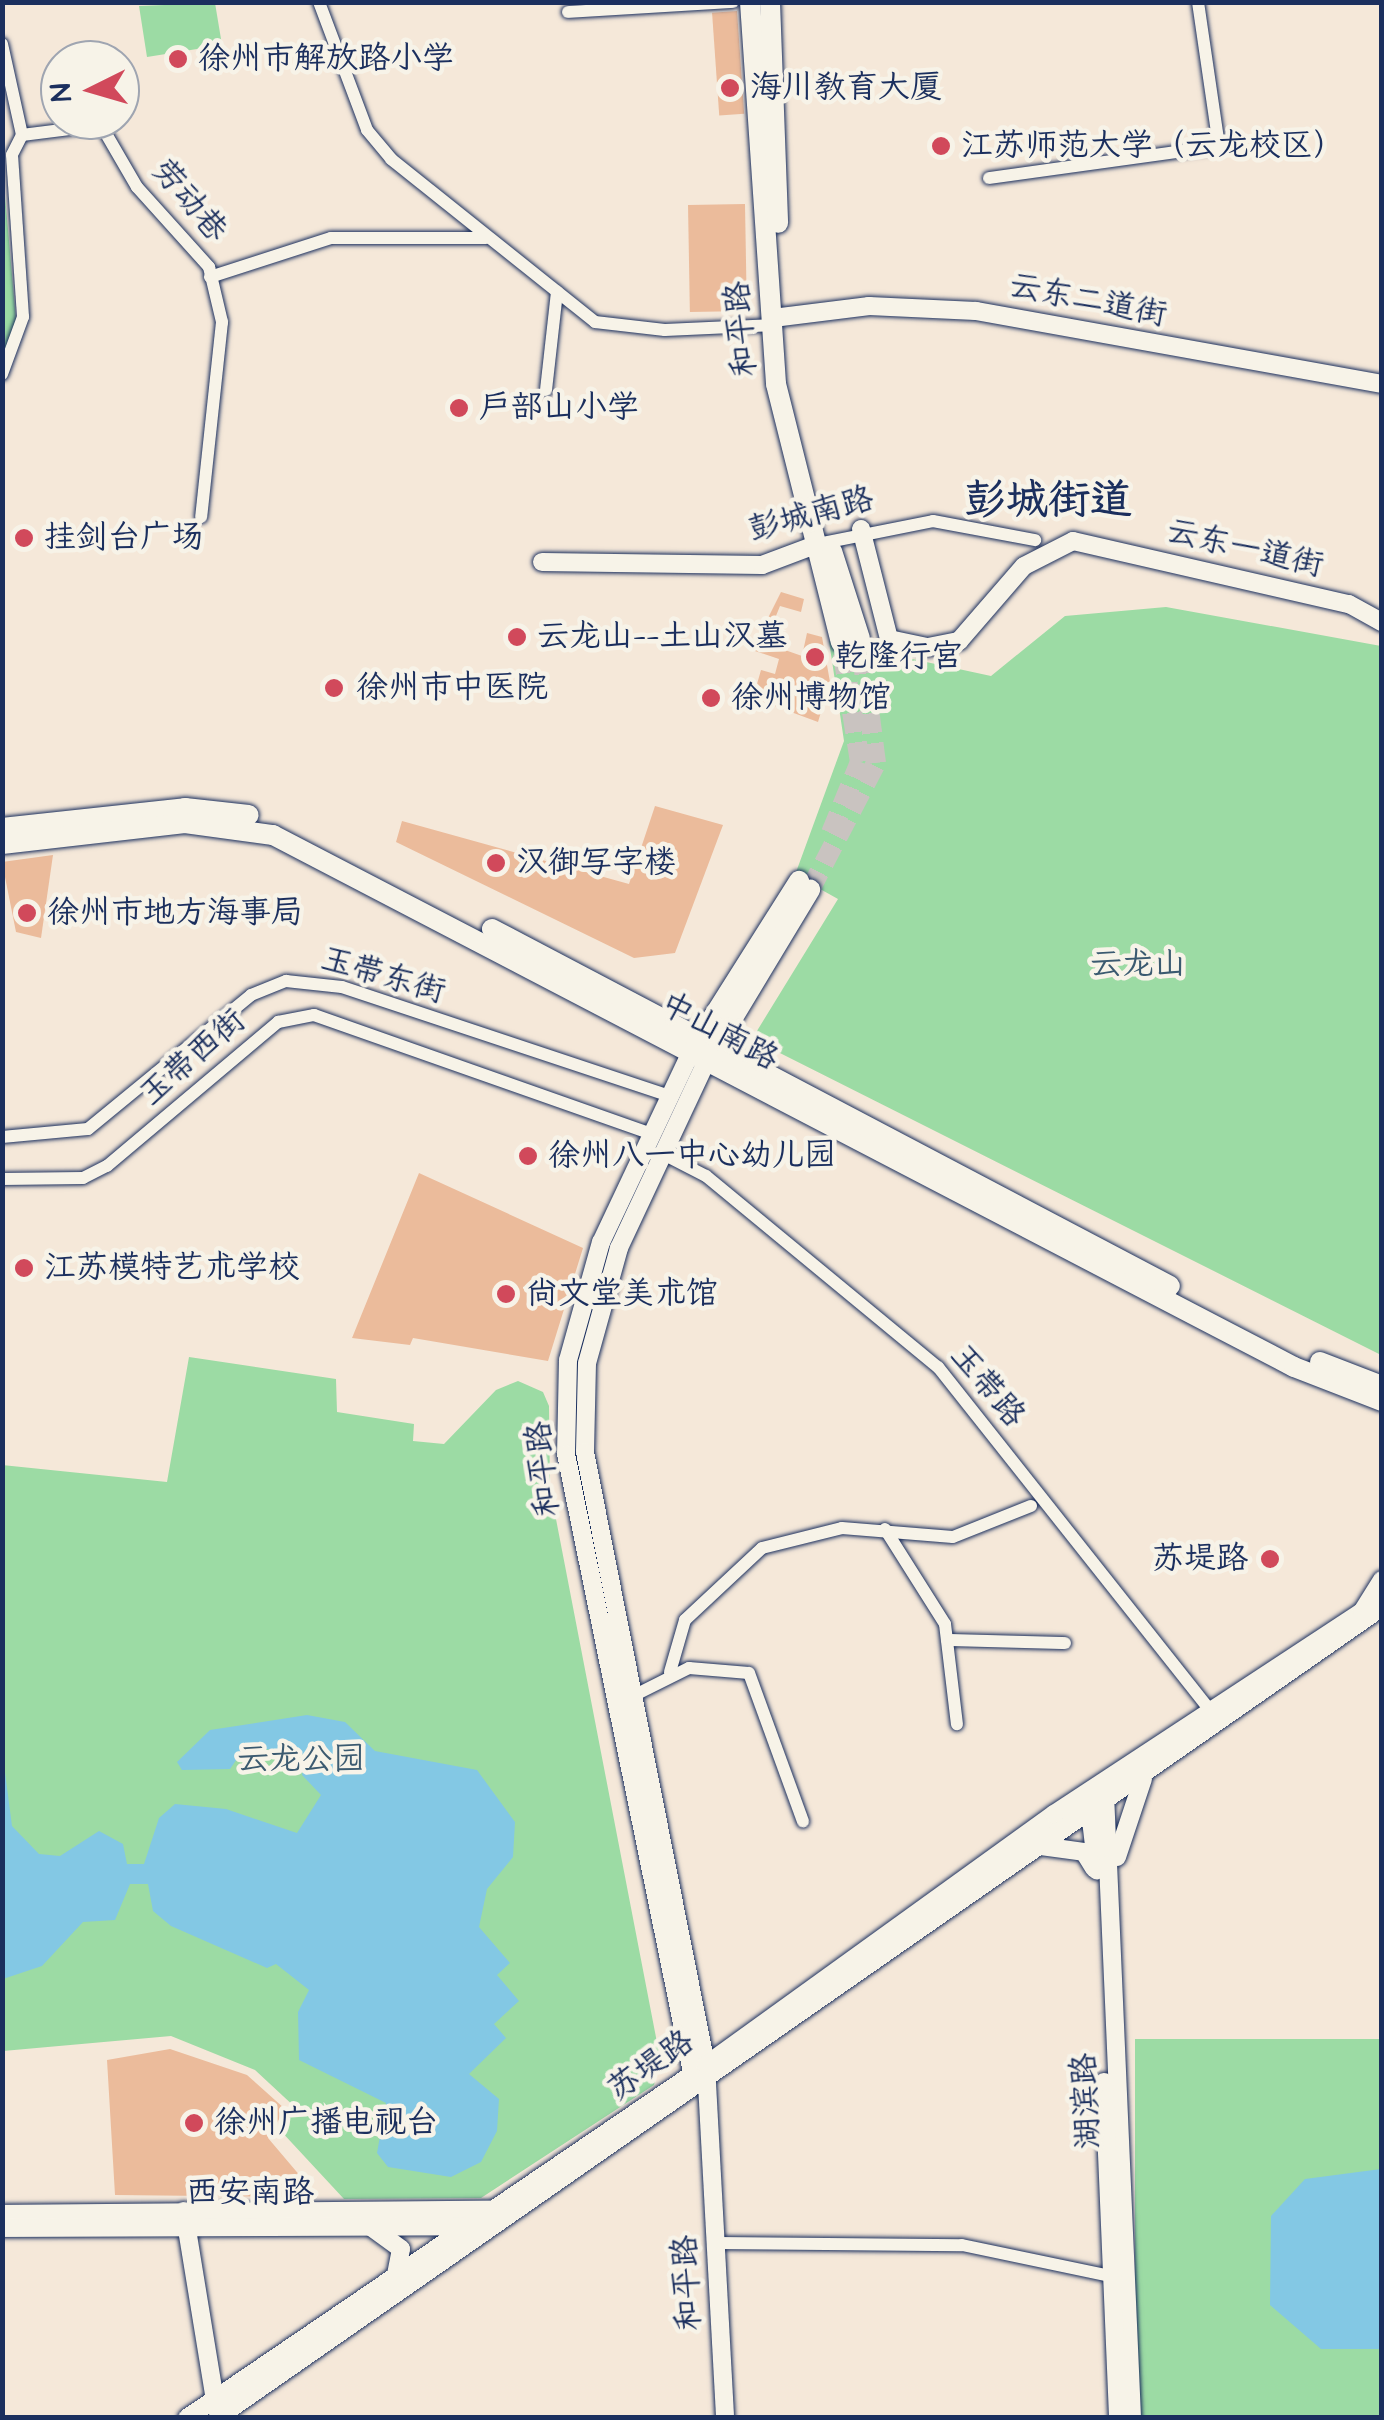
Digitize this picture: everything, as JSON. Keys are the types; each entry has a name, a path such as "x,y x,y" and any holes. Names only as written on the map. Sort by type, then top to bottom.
{"main road":[{"name":"和平路","path":"750,2 776,323 823,542 850,641"},
{"name":"和平路","path":"770,2 776,323"},
{"name":"云东二道街","path":"776,323 869,306 976,310 1382,384"},
{"name":"云东一道街","path":"862,528 889,639 928,647 960,641 1024,566 1073,541 1349,604 1382,622"},
{"name":"彭城南路","path":"542,562 762,565 823,542"},
{"name":"中山南路","path":"2,828 185,808 257,816 1286,1348 1382,1386"},
{"name":"中山南路","path":"2,844 184,823 274,835 704,1048 1294,1366 1382,1401"},
{"name":"和平路","path":"725,2418 717,2243 695,2082 566,1454 573,1343 601,1242 669,1096 704,1048 805,885"},
{"name":"和平路","path":"704,1048 663,1154 619,1248 587,1363 586,1452 630,1697 706,2065"},
{"name":"苏堤路","path":"1246,1698 1362,1612 1382,1580"},
{"name":"苏堤路","path":"695,2082 706,2065 1219,1712 1382,1608"},
{"name":"苏堤路","path":"188,2418 216,2411 1041,1846 1097,1797 1147,1773 1219,1712"},
{"path":"1110,1926 1117,1843 1147,1773"},
{"name":"湖滨路","path":"1097,1797 1118,2418"},
{"name":"湖滨路","path":"1097,1797 1110,1926 1132,2418"},
{"path":"1041,1846 1084,1852 1097,1872"},
{"name":"西安南路","path":"2,2214 496,2218"},
{"path":"185,2215 216,2411"},
{"name":"西安南路","path":"2,2228 185,2215 469,2226"},
{"name":"苏堤路","path":"216,2411 396,2274 469,2226 496,2218"},
{"path":"366,2224 401,2249 396,2274"}],"street":[{"path":"319,2 366,130 486,238 595,322 776,323"},
{"path":"568,12 733,2"},
{"path":"989,178 1220,146 1198,2"},
{"path":"2,44 22,135 7,156 23,316 8,339 2,374"},
{"name":"劳动巷","path":"22,135 101,125 210,278 222,322 200,517"},
{"path":"210,278 331,238 486,238"},
{"path":"546,390 557,292"},
{"name":"彭城南路","path":"823,542 862,528 933,521 1035,540"},
{"name":"玉带东街","path":"2,1137 88,1129 251,995 286,982 342,987 669,1096"},
{"name":"玉带西街","path":"2,1179 83,1178 107,1166 278,1022 314,1014 652,1134"},
{"name":"玉带路","path":"663,1154 706,1176 938,1367 1219,1712"},
{"path":"670,1672 685,1620 751,1553 804,1535 884,1529 953,1537 1031,1506"},
{"path":"884,1529 947,1640 956,1724"},
{"path":"947,1640 1065,1643"},
{"path":"630,1697 670,1672 725,1666 749,1674 803,1820"},
{"path":"717,2243 962,2246 1111,2276"}],"green space":[{"path":"215,3 222,45 147,57 139,6"},
{"path":"2,162 16,320 2,363"},
{"name":"云龙山","path":"1166,607 1381,646 1381,1355 752,1039 838,899 795,875 844,741 829,641 991,676 1065,616"},
{"name":"云龙公园","path":"189,1357 336,1379 337,1412 414,1424 413,1441 444,1444 496,1390 518,1381 543,1392 549,1406 550,1488 660,2058 654,2085 481,2198 344,2199 279,2129 297,2109 255,2070 171,2036 3,2051 2,1465 167,1482"},
{"path":"1135,2039 1381,2039 1381,2417 1135,2417"}],"water":[{"name":"云龙公园","path":"307,1715 345,1722 375,1751 477,1770 515,1822 513,1857 487,1889 479,1927 510,1963 497,1975 519,2001 494,2024 506,2038 469,2074 499,2099 497,2131 481,2162 451,2177 388,2167 377,2153 386,2103 299,2060 298,2012 309,1990 276,1964 267,1968 171,1926 153,1911 148,1884 130,1884 115,1920 83,1922 42,1966 3,1979 3,1757 12,1826 39,1854 60,1856 99,1831 123,1844 127,1864 144,1864 159,1818 175,1804 226,1809 297,1833 321,1795 302,1775 306,1755 246,1746 230,1769 182,1770 177,1762 210,1730"},
{"path":"1381,2169 1381,2349 1321,2349 1270,2305 1271,2216 1305,2179"}],"building":[{"path":"737,11 744,114 719,115 712,13"},
{"path":"745,204 747,311 690,312 688,205"},
{"name":"乾隆行宫","path":"781,592 804,599 801,612 780,606 765,643 802,656 807,633 822,637 830,682 818,722 753,698 761,670 775,674 779,659 752,650"},
{"name":"汉御写字楼","path":"655,806 723,825 675,953 634,958 396,842 402,821 629,884"},
{"name":"徐州市地方海事局","path":"53,855 41,938 16,932 2,862"},
{"path":"419,1173 583,1248 548,1361 413,1338 410,1345 352,1338"},
{"name":"徐州广播电视台","path":"170,2049 247,2075 285,2109 268,2138 318,2197 115,2195 107,2060"}],"tunnel":[{"path":"810,890 876,763 860,639"},
{"path":"831,833 860,762 841,642"}],"place":[{"name":"徐州市解放路小学","path":"178,59"},
{"name":"海川教育大厦","path":"730,88"},
{"name":"江苏师范大学（云龙校区）","path":"941,146"},
{"name":"户部山小学","path":"459,408"},
{"name":"挂剑台广场","path":"24,538"},
{"name":"云龙山——土山汉墓","path":"517,637"},
{"name":"乾隆行宫","path":"815,657"},
{"name":"徐州市中医院","path":"334,688"},
{"name":"徐州博物馆","path":"711,698"},
{"name":"汉御写字楼","path":"496,863"},
{"name":"徐州市地方海事局","path":"27,913"},
{"name":"徐州八一中心幼儿园","path":"528,1156"},
{"name":"江苏模特艺术学校","path":"24,1268"},
{"name":"尚文堂美术馆","path":"506,1294"},
{"name":"苏堤路","path":"1270,1559"},
{"name":"徐州广播电视台","path":"194,2123"}],"district":[{"name":"彭城街道","path":"1048,501"}]}
